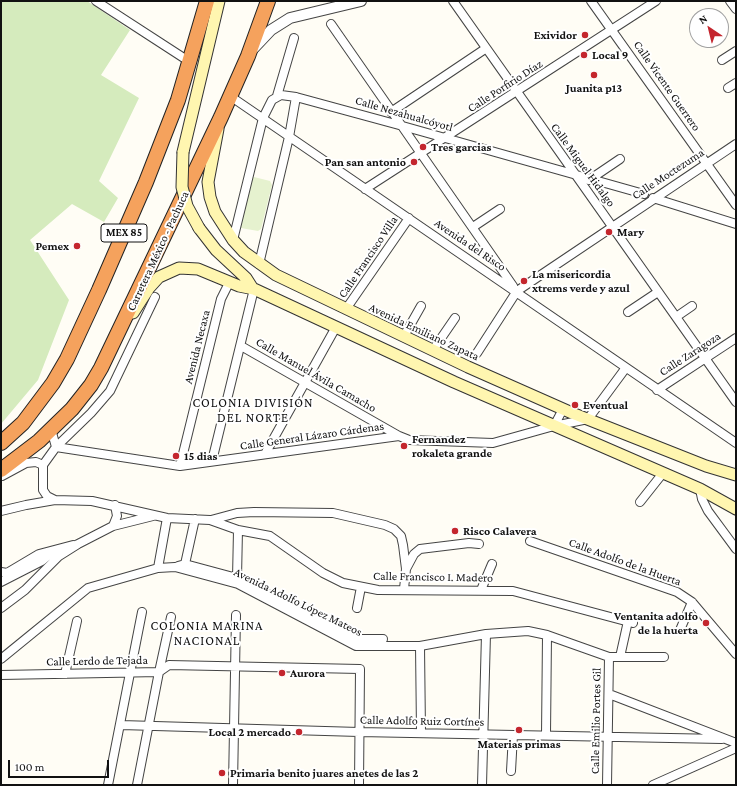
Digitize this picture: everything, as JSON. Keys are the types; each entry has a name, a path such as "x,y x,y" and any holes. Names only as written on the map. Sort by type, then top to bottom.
{"highway":[{"name":"MEX 85","path":"1,443 23,423 35,408 53,383 67,359 146,182 190,62 207,1"},
{"name":"Carretera México - Pachuca","path":"1,470 51,429 72,409 91,385 115,342 221,117 248,56 268,1"}],"main road":[{"path":"219,1 183,152 182,187 187,206 199,228 216,250 246,278 254,289"},
{"name":"Avenida Emiliano Zapata","path":"221,117 210,168 210,197 215,212 233,240 259,264 276,275 346,310 468,367 563,409 706,466 736,475"},
{"path":"115,342 149,288 159,278 168,272 179,268 198,269 229,283 246,289 254,289 554,426 700,489 736,509"}],"street":[{"path":"96,1 190,62"},
{"path":"248,56 271,30 290,18 361,1"},
{"name":"Calle Miguel Hidalgo","path":"453,1 574,175 706,357 736,401"},
{"name":"Calle Vicente Guerrero","path":"591,1 736,205"},
{"name":"Calle Porfirio Díaz","path":"365,189 516,93 656,1"},
{"path":"730,1 736,9"},
{"path":"331,24 399,124 517,291"},
{"path":"233,240 263,118 272,100 277,96 294,38"},
{"path":"391,112 485,49"},
{"path":"722,60 736,51"},
{"path":"728,88 736,83"},
{"name":"Calle Nezahualcóyotl","path":"277,96 284,95 296,97 399,124 589,180 644,194"},
{"name":"Avenida del Risco","path":"230,96 517,291 625,369 736,443"},
{"path":"259,264 289,137 296,97"},
{"name":"Calle Moctezuma","path":"476,353 517,291 653,198 736,144"},
{"path":"589,180 620,159"},
{"path":"653,198 736,224"},
{"path":"473,227 500,209"},
{"name":"Calle Francisco Villa","path":"346,310 409,218"},
{"name":"Avenida Necaxa","path":"180,466 221,299 229,283"},
{"path":"212,462 254,289"},
{"path":"628,312 658,292"},
{"path":"55,500 47,496 43,490 43,464 56,447 91,413 110,391 155,296"},
{"path":"404,336 422,306"},
{"path":"676,317 692,306"},
{"path":"433,350 455,318"},
{"path":"265,454 336,327"},
{"name":"Calle Zaragoza","path":"657,390 736,338"},
{"name":"Calle Manuel Ávila Camacho","path":"241,346 399,436"},
{"path":"588,419 625,369"},
{"path":"554,426 563,409"},
{"name":"Calle General Lázaro Cárdenas","path":"56,447 180,466 399,436 410,440 492,443 554,426 588,419"},
{"path":"51,429 56,447"},
{"path":"1,476 26,463 36,462 43,464"},
{"path":"640,502 663,473"},
{"path":"700,489 702,499 708,511 736,549"},
{"name":"Calle Francisco I. Madero","path":"1,511 55,500 92,501 167,518 210,520 238,530 263,533 270,536 332,579 361,587 378,590 404,588 461,591 513,591 630,622 620,657"},
{"path":"113,526 117,516 115,505"},
{"path":"185,564 195,519 236,510 287,510"},
{"path":"210,520 254,512 333,512 369,520 394,529 401,536 406,569 404,588"},
{"path":"1,608 25,590 60,556 78,544 113,526 153,515"},
{"path":"158,568 167,518"},
{"path":"237,578 238,530"},
{"name":"Calle Adolfo de la Huerta","path":"530,541 677,592 692,602 736,654"},
{"path":"406,569 414,554 420,548 469,543 479,544"},
{"path":"1,572 7,573 39,554 57,548 78,544"},
{"path":"1,582 42,561 57,548"},
{"path":"175,567 185,564 237,578 357,639 383,639"},
{"path":"481,590 492,564"},
{"name":"Avenida Adolfo López Mateos","path":"1,659 88,588 158,568 175,567 238,584 356,646 420,646 486,634 528,631 547,635 609,657 664,657"},
{"path":"357,608 361,587"},
{"path":"680,630 692,602"},
{"path":"108,785 142,612"},
{"path":"233,785 236,615"},
{"path":"137,785 158,672 171,617"},
{"path":"65,674 77,621"},
{"path":"482,785 486,634"},
{"path":"546,735 547,635"},
{"path":"420,646 421,732"},
{"name":"Calle Emilio Portes Gil","path":"607,785 609,657"},
{"name":"Calle Lerdo de Tejada","path":"1,675 158,672 169,665 360,669 359,732"},
{"path":"609,694 736,744"},
{"name":"Calle Adolfo Ruiz Cortínes","path":"121,725 359,732 722,738"},
{"path":"359,732 359,785"},
{"path":"511,771 513,735"},
{"path":"653,785 736,748"}],"green space":[{"path":"1,1 87,1 130,30 101,75 139,98 99,181 118,198 104,222 72,204 30,240 69,300 38,380 1,424"},
{"path":"254,177 270,181 272,185 261,229 258,231 241,228 239,226 250,179"}],"place":[{"name":"Exividor","path":"585,35"},
{"name":"Local 9","path":"584,55"},
{"name":"Juanita p13","path":"594,75"},
{"name":"Tres garcias","path":"423,147"},
{"name":"Pan san antonio","path":"414,162"},
{"name":"Mary","path":"609,232"},
{"name":"Pemex","path":"77,246"},
{"name":"La misericordia xtrems verde y azul","path":"524,281"},
{"name":"Eventual","path":"575,405"},
{"name":"Fernandez rokaleta grande","path":"404,446"},
{"name":"15 dias","path":"176,456"},
{"name":"Risco Calavera","path":"455,531"},
{"name":"Ventanita adolfo de la huerta","path":"706,623"},
{"name":"Aurora","path":"282,673"},
{"name":"Materias primas","path":"519,730"},
{"name":"Local 2 mercado","path":"299,732"},
{"name":"Primaria benito juares anetes de las 2","path":"222,773"}],"district":[{"name":"COLONIA DIVISIÓN DEL NORTE","path":"253,410"},
{"name":"COLONIA MARINA NACIONAL","path":"207,634"}]}
